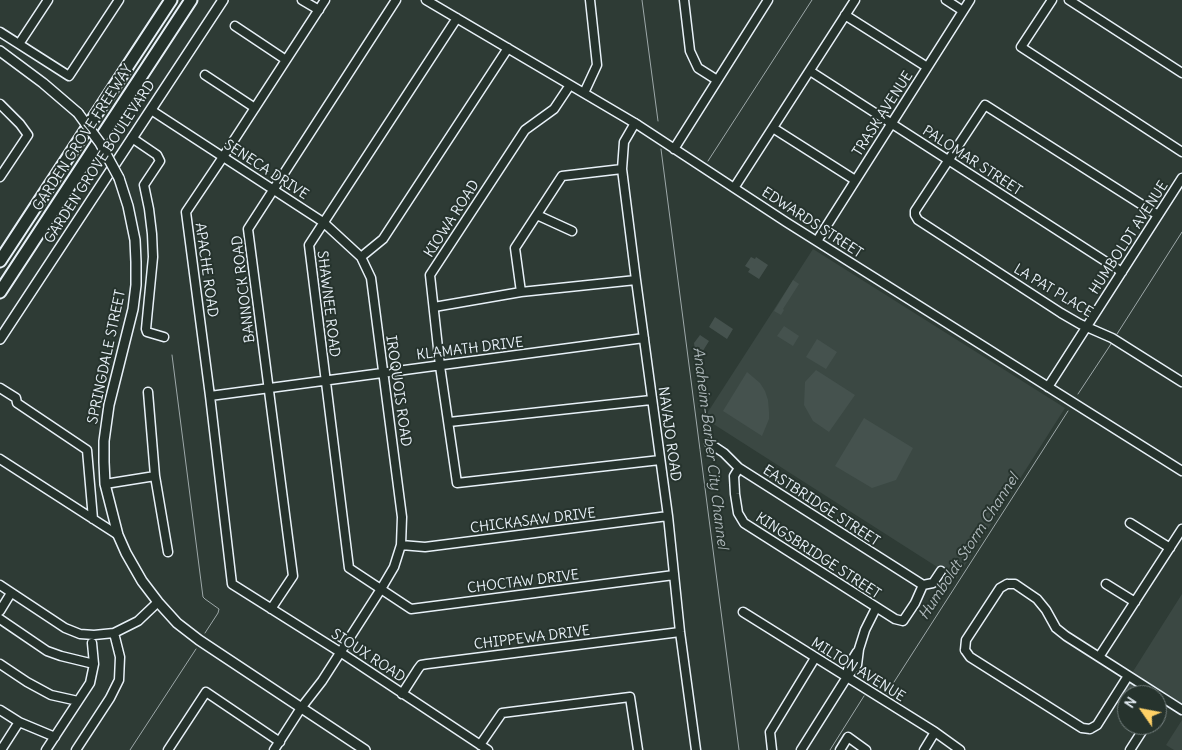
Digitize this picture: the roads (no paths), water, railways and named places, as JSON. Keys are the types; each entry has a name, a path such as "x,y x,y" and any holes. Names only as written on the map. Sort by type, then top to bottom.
{"highway":[{"name":"GARDEN GROVE FREEWAY","path":"0,261 170,0"},
{"name":"GARDEN GROVE FREEWAY","path":"0,292 191,0"}],"main road":[{"name":"GARDEN GROVE BOULEVARD","path":"0,339 223,0"},
{"name":"SPRINGDALE STREET","path":"0,51 43,83 78,113 100,143 119,178 128,206 135,240 136,285 109,405 104,441 105,484 118,535 126,553 142,581 177,623 198,640 365,750"}],"street":[{"path":"19,44 48,0"},
{"path":"0,32 69,76 119,0"},
{"path":"302,0 319,10"},
{"name":"APACHE ROAD","path":"232,584 186,212 325,0"},
{"name":"BANNOCK ROAD","path":"271,609 293,576 248,229 396,0"},
{"name":"EDWARDS STREET","path":"426,0 635,123 817,241 1182,471"},
{"path":"584,93 597,66 590,0"},
{"path":"684,0 690,51 698,68 717,80"},
{"path":"674,149 768,0"},
{"path":"734,188 855,0"},
{"path":"946,0 963,11"},
{"name":"TRASK AVENUE","path":"817,241 970,0"},
{"path":"1052,0 1021,47 1182,152"},
{"path":"1069,0 1182,73"},
{"path":"845,15 927,67"},
{"name":"SHAWNEE ROAD","path":"381,589 349,568 308,245 457,18"},
{"path":"235,26 286,60"},
{"path":"361,257 383,239 508,48"},
{"name":"PALOMAR STREET","path":"810,71 1122,272"},
{"path":"204,75 255,108"},
{"name":"KIOWA ROAD","path":"570,85 554,109 525,130 430,275 440,366 457,483 660,460"},
{"path":"0,104 28,135 0,177"},
{"path":"948,160 985,105 1158,215"},
{"name":"SENECA DRIVE","path":"152,110 323,222 361,257"},
{"name":"NAVAJO ROAD","path":"635,123 624,142 622,169 651,400 668,516 680,632 696,750"},
{"path":"773,128 855,180"},
{"path":"132,138 157,155 160,160 144,185 149,209 153,257 146,329 147,332 164,337"},
{"name":"LA PAT PLACE","path":"948,160 915,211 918,220 1061,313 1114,339 1182,382"},
{"path":"521,292 515,248 562,176 622,169"},
{"name":"HUMBOLDT AVENUE","path":"1048,387 1182,178"},
{"path":"536,215 572,231"},
{"name":"IROQUOIS ROAD","path":"274,750 301,708 322,681 381,589 394,567 401,545 402,517 371,278 361,257"},
{"path":"434,307 521,292 636,280"},
{"name":"KLAMATH DRIVE","path":"210,396 644,338"},
{"path":"0,388 16,398 17,403 87,450 93,519"},
{"path":"148,392 155,476 168,552"},
{"path":"449,422 651,400"},
{"name":"EASTBRIDGE STREET","path":"709,443 724,453 739,468 923,586"},
{"path":"0,459 118,535"},
{"name":"KINGSBRIDGE STREET","path":"739,468 734,476 735,494 738,513 744,524 895,619 903,621 923,586"},
{"path":"105,484 155,476"},
{"name":"CHICKASAW DRIVE","path":"401,545 425,547 668,516"},
{"path":"1130,523 1170,548"},
{"path":"1099,657 1182,529"},
{"path":"923,586 933,582 941,572"},
{"name":"CHOCTAW DRIVE","path":"381,589 410,609 674,575"},
{"path":"1128,676 1097,725 1090,729 1082,728 970,657 965,650 966,640 1006,580 1032,595 1042,604 1056,628 1066,636 1142,685"},
{"name":"SIOUX ROAD","path":"232,584 340,652 488,750"},
{"path":"1106,584 1135,602"},
{"path":"0,585 65,628 80,634 114,633 138,621 158,602"},
{"path":"0,610 11,592"},
{"path":"801,750 846,677 856,665 865,630 876,608"},
{"name":"MILTON AVENUE","path":"743,612 960,750"},
{"path":"0,619 47,651 94,664"},
{"name":"CHIPPEWA DRIVE","path":"402,694 421,665 680,632"},
{"path":"76,750 110,698 119,680 120,656 114,633"},
{"path":"46,750 90,683 94,664 92,643"},
{"path":"956,651 965,650"},
{"path":"772,750 770,732 815,658"},
{"path":"0,664 51,695 78,701"},
{"path":"168,750 206,692 280,742"},
{"path":"480,745 502,712 630,698 638,750"},
{"path":"1167,701 1182,710"},
{"path":"0,710 19,722 55,737"},
{"path":"1,750 19,722"},
{"path":"1090,729 1092,738"},
{"path":"924,750 934,732"},
{"path":"1130,750 1140,735"},
{"path":"840,750 848,737 866,750"}],"waterway":[{"name":"Anaheim-Barber City Channel","path":"642,0 658,121"},
{"path":"708,161 812,0"},
{"name":"Anaheim-Barber City Channel","path":"661,149 739,750"},
{"name":"Humboldt Storm Channel","path":"1117,334 1182,232"},
{"path":"1078,394 1111,344"},
{"path":"172,355 203,597 219,609 205,633"},
{"name":"Humboldt Storm Channel","path":"887,693 1068,411"},
{"path":"130,750 196,649"},
{"name":"Humboldt Storm Channel","path":"830,750 864,696"}]}
